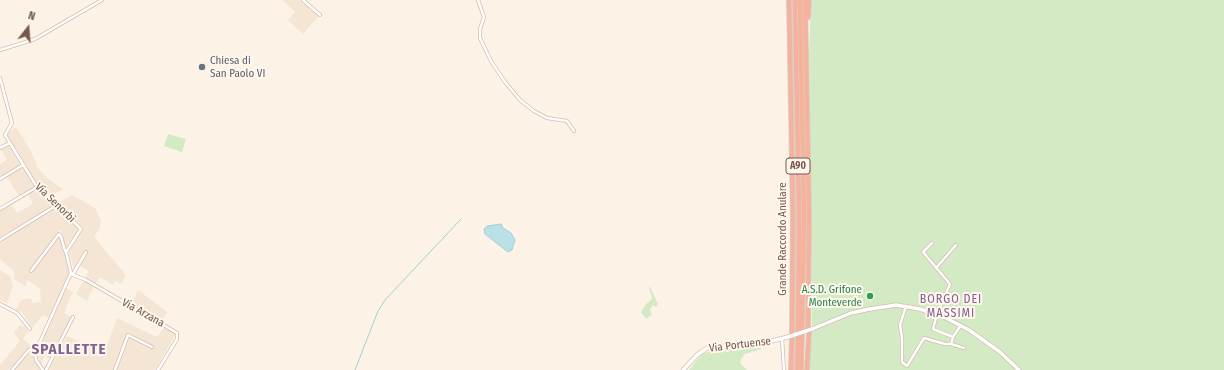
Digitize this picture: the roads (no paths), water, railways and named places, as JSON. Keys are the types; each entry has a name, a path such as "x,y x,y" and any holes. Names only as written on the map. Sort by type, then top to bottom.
{"highway":[{"name":"Grande Raccordo Anulare","path":"789,0 793,215 791,370"},
{"name":"Grande Raccordo Anulare","path":"795,0 801,370"},
{"name":"Grande Raccordo Anulare","path":"797,370 800,334 804,214 800,0"},
{"path":"805,0 810,330 807,370"},
{"path":"807,63 809,0"}],"main road":[{"name":"Via Portuense","path":"683,370 697,355 707,348 782,339 810,330 851,313 882,307 906,306 938,314 961,325 1000,352 1019,370"}],"street":[{"path":"0,50 35,39 102,0"},
{"path":"303,0 320,15"},
{"path":"478,0 484,17 480,29 480,38 491,61 505,82 520,100 534,111 547,118 567,121 574,130"},
{"path":"0,78 11,122 10,128 4,134 10,143 0,148"},
{"name":"Via Senorbì","path":"10,143 38,187 81,229 66,252"},
{"path":"0,179 23,165"},
{"path":"0,209 38,187"},
{"path":"0,240 57,205"},
{"path":"31,271 58,234 61,235 72,274"},
{"path":"932,242 923,252 950,284 938,314 934,329 953,337"},
{"path":"936,268 956,245"},
{"path":"35,354 72,274 86,252"},
{"name":"Via Arzana","path":"72,274 178,333 177,339 158,370"},
{"path":"0,304 14,312 30,329"},
{"path":"906,306 900,325 902,338 902,362 904,365 907,366 924,338 964,348"},
{"path":"46,370 73,317"},
{"path":"951,344 953,337 961,325"},
{"path":"115,370 128,335 152,347"},
{"name":"Via Portuense","path":"782,339 784,370"},
{"path":"12,370 29,350 32,349 42,370"}],"water":[{"path":"501,224 503,228 511,233 515,240 512,250 508,252 485,234 484,229 487,226"}],"waterway":[{"path":"355,370 378,311 385,300 461,219"}],"place":[{"name":"Chiesa di San Paolo VI","path":"202,67"},
{"name":"A.S.D. Grifone Monteverde","path":"870,296"}],"district":[{"name":"BORGO DEI MASSIMI","path":"951,307"},
{"name":"SPALLETTE","path":"69,350"}]}
